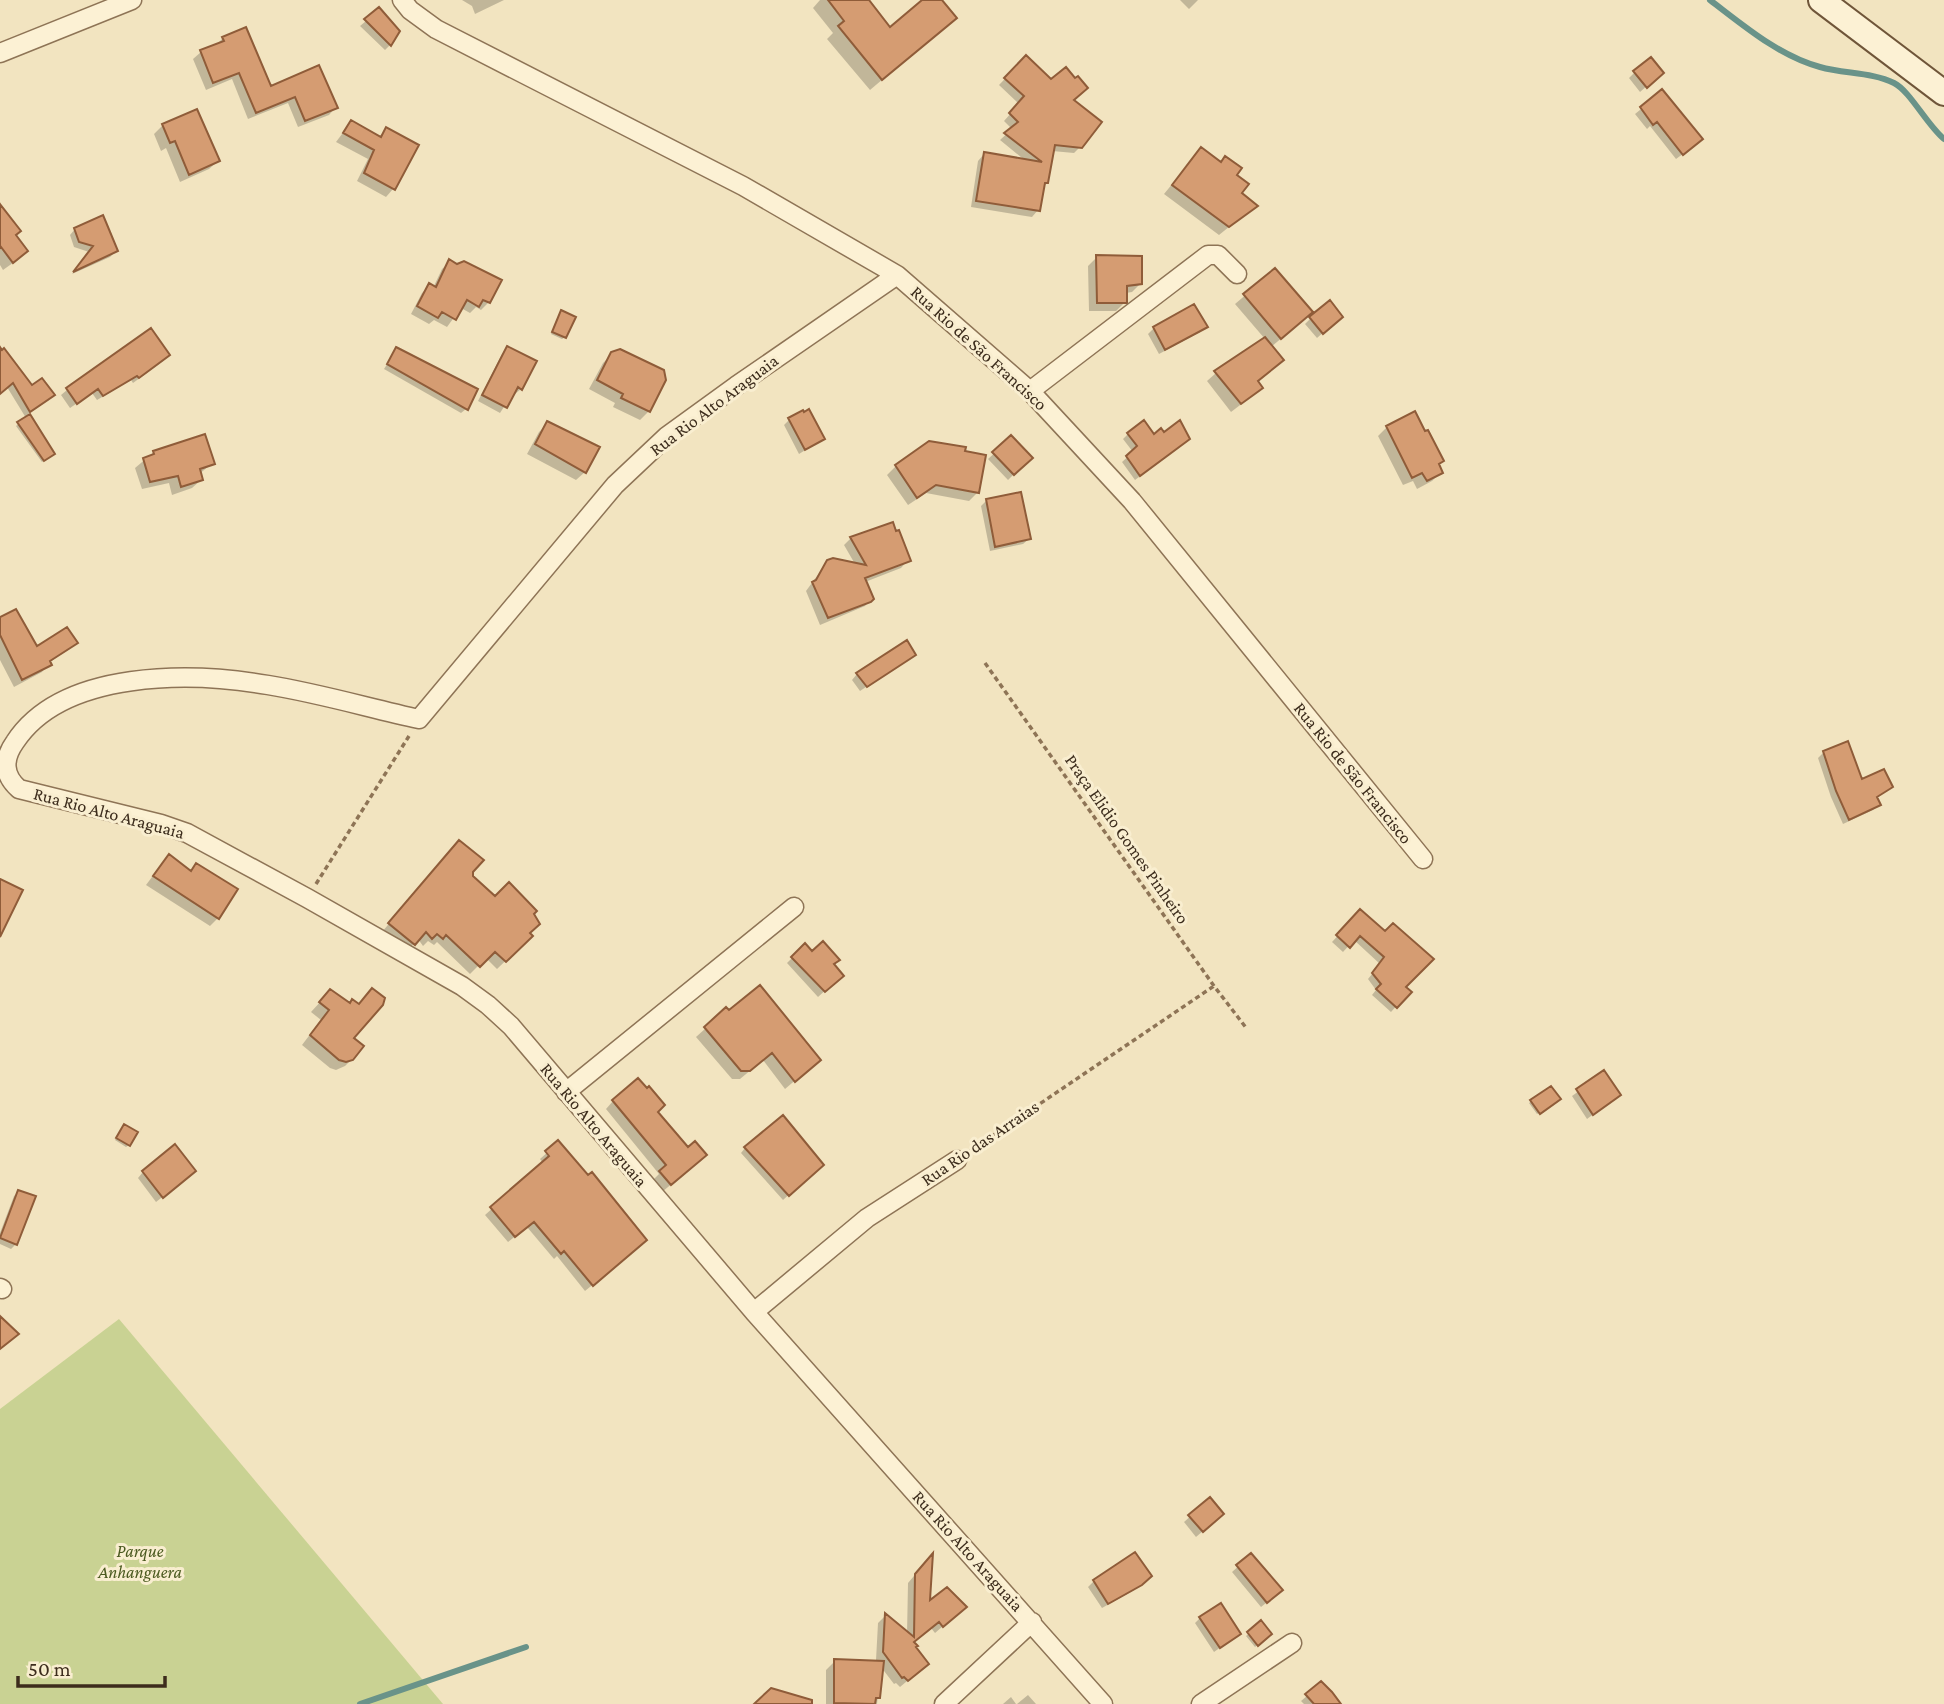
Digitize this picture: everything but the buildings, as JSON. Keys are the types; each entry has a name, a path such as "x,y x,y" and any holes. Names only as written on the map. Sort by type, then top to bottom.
{"main road":[{"path":"1821,0 1944,93"}],"street":[{"path":"0,53 132,0"},
{"name":"Rua Rio de São Francisco","path":"402,0 410,10 436,29 743,186 897,275 1030,391 1132,501 1423,859"},
{"path":"1030,391 1208,255 1218,255 1237,274"},
{"name":"Rua Rio Alto Araguaia","path":"897,275 667,436 615,485 419,719 267,685 183,677 138,680 77,695 34,719 21,732 9,751 7,775 19,789 161,824 187,833 462,986 488,1005 510,1026 754,1312 1103,1704"},
{"path":"566,1092 794,907"},
{"name":"Rua Rio das Arraias","path":"754,1312 867,1218 957,1160"},
{"path":"944,1704 1032,1622"},
{"path":"1201,1704 1292,1643"}],"path":[{"name":"Praça Elidio Gomes Pinheiro","path":"985,663 1247,1029"},
{"path":"307,898 419,719"},
{"name":"Rua Rio das Arraias","path":"957,1160 1214,986"}],"green space":[{"name":"Parque Anhanguera","path":"119,1319 443,1704 0,1704 0,1409"}],"waterway":[{"path":"1710,0 1762,39 1805,62 1894,83 1906,93 1944,139"},
{"path":"360,1704 526,1647"}]}
